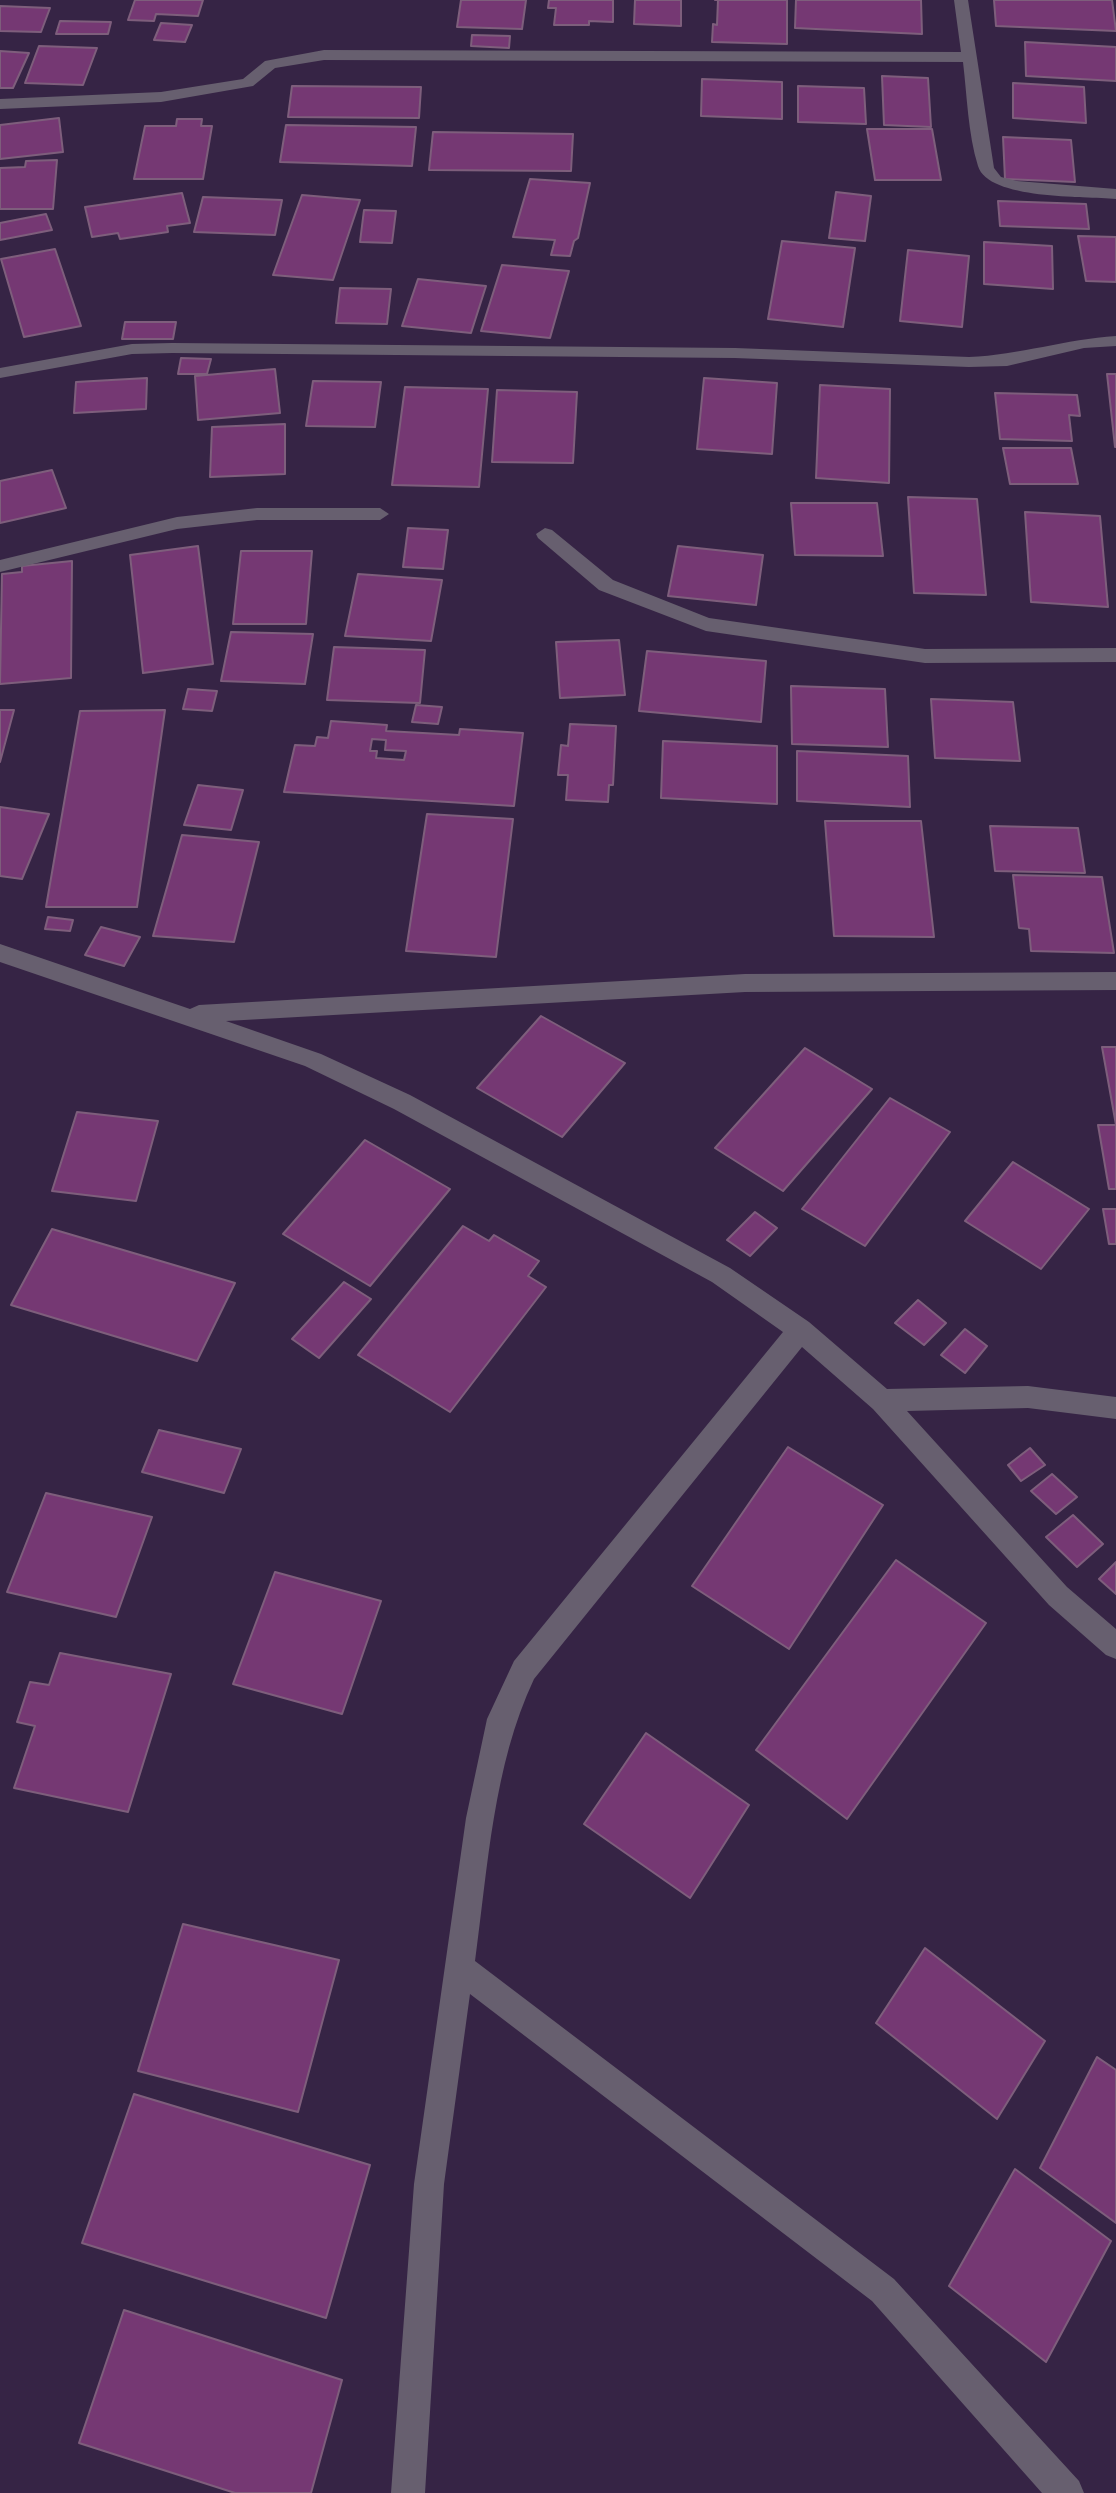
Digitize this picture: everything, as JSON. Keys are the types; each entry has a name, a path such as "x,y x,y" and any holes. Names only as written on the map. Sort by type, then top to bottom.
{"street":[{"path":"961,0 967,57 986,168 995,180 1016,186 1116,194"},
{"path":"0,104 161,97 248,83 270,64 324,55 967,57"},
{"path":"0,373 132,349 735,353 982,362 1007,361 1084,343 1116,341"},
{"path":"0,566 177,523 257,514 380,514"},
{"path":"545,534 606,585 706,624 925,656 1116,655"},
{"path":"0,953 313,1060 402,1102 721,1275 800,1330 882,1401 1058,1596 1116,1646"},
{"path":"184,1015 745,983 1116,981"},
{"path":"408,2493 429,2184 480,1818 501,1719 524,1670 800,1330"},
{"path":"882,1401 1003,1394 1078,1400 1116,1408"},
{"path":"460,1968 883,2290 1067,2493"}],"building":[{"path":"135,0 203,0 198,16 156,14 154,21 128,20"},
{"path":"461,0 526,0 522,29 457,27"},
{"path":"549,0 613,0 613,22 554,25 556,8 548,8"},
{"path":"635,0 681,0 681,26 634,24"},
{"path":"718,0 787,0 787,44 712,42 713,24 717,25"},
{"path":"796,0 921,0 922,34 795,28"},
{"path":"994,0 1112,0 1116,31 996,26"},
{"path":"0,6 50,8 41,32 0,31"},
{"path":"60,21 111,22 108,34 56,34"},
{"path":"161,23 192,25 185,42 154,40"},
{"path":"472,35 510,36 509,48 471,46"},
{"path":"1025,42 1116,47 1116,81 1026,76"},
{"path":"39,46 97,48 83,85 25,83"},
{"path":"0,51 29,53 13,88 0,88"},
{"path":"882,76 928,78 931,127 884,125"},
{"path":"702,79 782,82 782,119 701,116"},
{"path":"1013,83 1084,87 1086,123 1013,118"},
{"path":"292,86 421,87 419,118 288,117"},
{"path":"798,86 864,88 866,124 798,122"},
{"path":"59,118 63,152 0,159 0,125"},
{"path":"177,119 202,119 201,126 212,126 203,179 134,179 145,126 176,126"},
{"path":"286,125 416,127 412,166 280,162"},
{"path":"867,129 932,129 941,180 875,180"},
{"path":"433,132 573,134 571,171 429,170"},
{"path":"1003,137 1071,140 1075,182 1005,179"},
{"path":"57,160 53,209 0,209 0,168 25,167 26,161"},
{"path":"530,179 590,183 578,238 574,241 570,256 551,255 555,240 513,237"},
{"path":"836,192 871,196 865,241 829,238"},
{"path":"182,193 190,223 167,226 168,232 120,239 118,233 92,237 85,207"},
{"path":"302,195 360,200 333,280 273,275"},
{"path":"203,197 282,200 275,235 194,232"},
{"path":"998,201 1086,204 1089,229 1000,226"},
{"path":"364,210 396,211 392,243 360,242"},
{"path":"46,214 52,230 0,240 0,223"},
{"path":"1078,236 1116,237 1116,282 1086,281"},
{"path":"782,241 855,248 843,327 768,319"},
{"path":"984,242 1052,246 1053,289 984,284"},
{"path":"55,249 81,326 24,337 1,259"},
{"path":"908,250 969,256 962,327 900,321"},
{"path":"502,265 569,271 550,338 481,331"},
{"path":"418,279 486,286 471,333 402,326"},
{"path":"340,288 391,289 387,324 336,323"},
{"path":"125,322 176,322 173,339 122,339"},
{"path":"181,358 211,359 207,374 178,374"},
{"path":"275,369 280,413 198,420 195,376"},
{"path":"1107,374 1116,374 1116,447 1115,447"},
{"path":"147,378 146,409 74,413 76,382"},
{"path":"704,378 777,383 772,454 697,449"},
{"path":"313,381 381,382 375,427 306,426"},
{"path":"820,385 890,389 889,483 816,478"},
{"path":"405,387 488,389 479,487 392,485"},
{"path":"497,390 577,392 573,463 492,462"},
{"path":"995,393 1077,395 1080,416 1069,415 1072,441 1000,439"},
{"path":"285,424 285,474 210,477 212,427"},
{"path":"1003,448 1071,448 1078,484 1010,484"},
{"path":"52,470 66,508 0,523 0,481"},
{"path":"908,497 977,499 986,595 914,593"},
{"path":"791,503 877,503 883,556 795,555"},
{"path":"1025,512 1100,516 1108,607 1031,602"},
{"path":"408,528 448,530 443,569 403,567"},
{"path":"198,546 213,664 143,673 130,555"},
{"path":"678,546 763,555 756,605 668,596"},
{"path":"241,551 312,551 306,624 233,624"},
{"path":"72,561 71,678 0,684 2,574 22,572 22,566"},
{"path":"358,574 442,580 431,641 345,636"},
{"path":"231,632 313,634 305,684 221,681"},
{"path":"619,640 625,695 560,698 556,642"},
{"path":"334,647 425,650 420,703 327,700"},
{"path":"647,651 766,661 761,722 639,711"},
{"path":"791,686 885,689 888,747 792,744"},
{"path":"188,689 217,691 212,711 183,709"},
{"path":"931,699 1013,702 1020,761 935,758"},
{"path":"416,705 442,707 438,724 412,722"},
{"path":"0,710 14,710 0,762"},
{"path":"165,710 137,907 46,907 80,711"},
{"path":"331,721 387,725 386,731 459,735 460,729 523,733 514,806 284,792 295,745 315,746 317,737 328,738","holes":["372,739 386,740 385,750 406,751 404,760 376,758 377,751 370,751"]},
{"path":"570,724 616,726 613,785 609,785 608,802 566,800 568,775 558,775 561,745 568,746"},
{"path":"663,741 777,746 777,804 661,798"},
{"path":"797,751 908,756 910,807 797,801"},
{"path":"198,785 243,790 231,830 184,825"},
{"path":"0,807 49,814 22,879 0,876"},
{"path":"427,814 513,819 496,957 406,951"},
{"path":"825,821 921,821 934,937 834,936"},
{"path":"990,826 1078,828 1085,873 995,871"},
{"path":"182,835 259,842 234,942 153,936"},
{"path":"1013,875 1102,877 1114,953 1031,951 1029,929 1019,928"},
{"path":"48,917 73,920 70,931 45,929"},
{"path":"101,927 140,937 124,966 85,955"},
{"path":"541,1016 625,1063 562,1137 477,1088"},
{"path":"1102,1047 1116,1047 1116,1125"},
{"path":"805,1048 872,1089 783,1191 715,1148"},
{"path":"890,1098 950,1132 865,1246 802,1209"},
{"path":"77,1112 158,1121 136,1201 52,1191"},
{"path":"1098,1125 1116,1125 1116,1189 1109,1189"},
{"path":"365,1140 450,1189 370,1286 283,1234"},
{"path":"1013,1162 1089,1209 1041,1269 965,1221"},
{"path":"1103,1209 1116,1209 1116,1244 1109,1244"},
{"path":"755,1212 777,1228 750,1256 727,1240"},
{"path":"463,1226 489,1241 494,1235 539,1261 528,1276 546,1287 450,1412 358,1355"},
{"path":"52,1229 235,1283 197,1361 11,1305"},
{"path":"344,1282 371,1299 319,1358 292,1339"},
{"path":"918,1300 946,1323 924,1345 895,1323"},
{"path":"965,1329 987,1346 965,1373 941,1355"},
{"path":"159,1430 241,1449 224,1493 142,1472"},
{"path":"788,1447 883,1505 789,1649 692,1586"},
{"path":"1030,1448 1045,1465 1021,1481 1008,1465"},
{"path":"1052,1474 1077,1497 1056,1514 1031,1491"},
{"path":"46,1493 152,1517 116,1617 7,1592"},
{"path":"1073,1515 1103,1544 1077,1567 1046,1537"},
{"path":"896,1560 986,1623 847,1819 756,1750"},
{"path":"1116,1562 1116,1594 1099,1579"},
{"path":"275,1572 381,1601 342,1714 233,1684"},
{"path":"60,1653 171,1674 128,1812 14,1788 35,1726 17,1722 30,1682 49,1685"},
{"path":"646,1733 749,1805 690,1898 584,1824"},
{"path":"183,1924 339,1960 298,2112 138,2071"},
{"path":"925,1948 1045,2041 997,2119 876,2023"},
{"path":"1097,2057 1116,2070 1116,2223 1040,2168"},
{"path":"134,2094 370,2165 326,2318 82,2243"},
{"path":"1015,2169 1111,2241 1046,2362 949,2286"},
{"path":"124,2310 342,2380 311,2493 235,2493 79,2443"}]}
